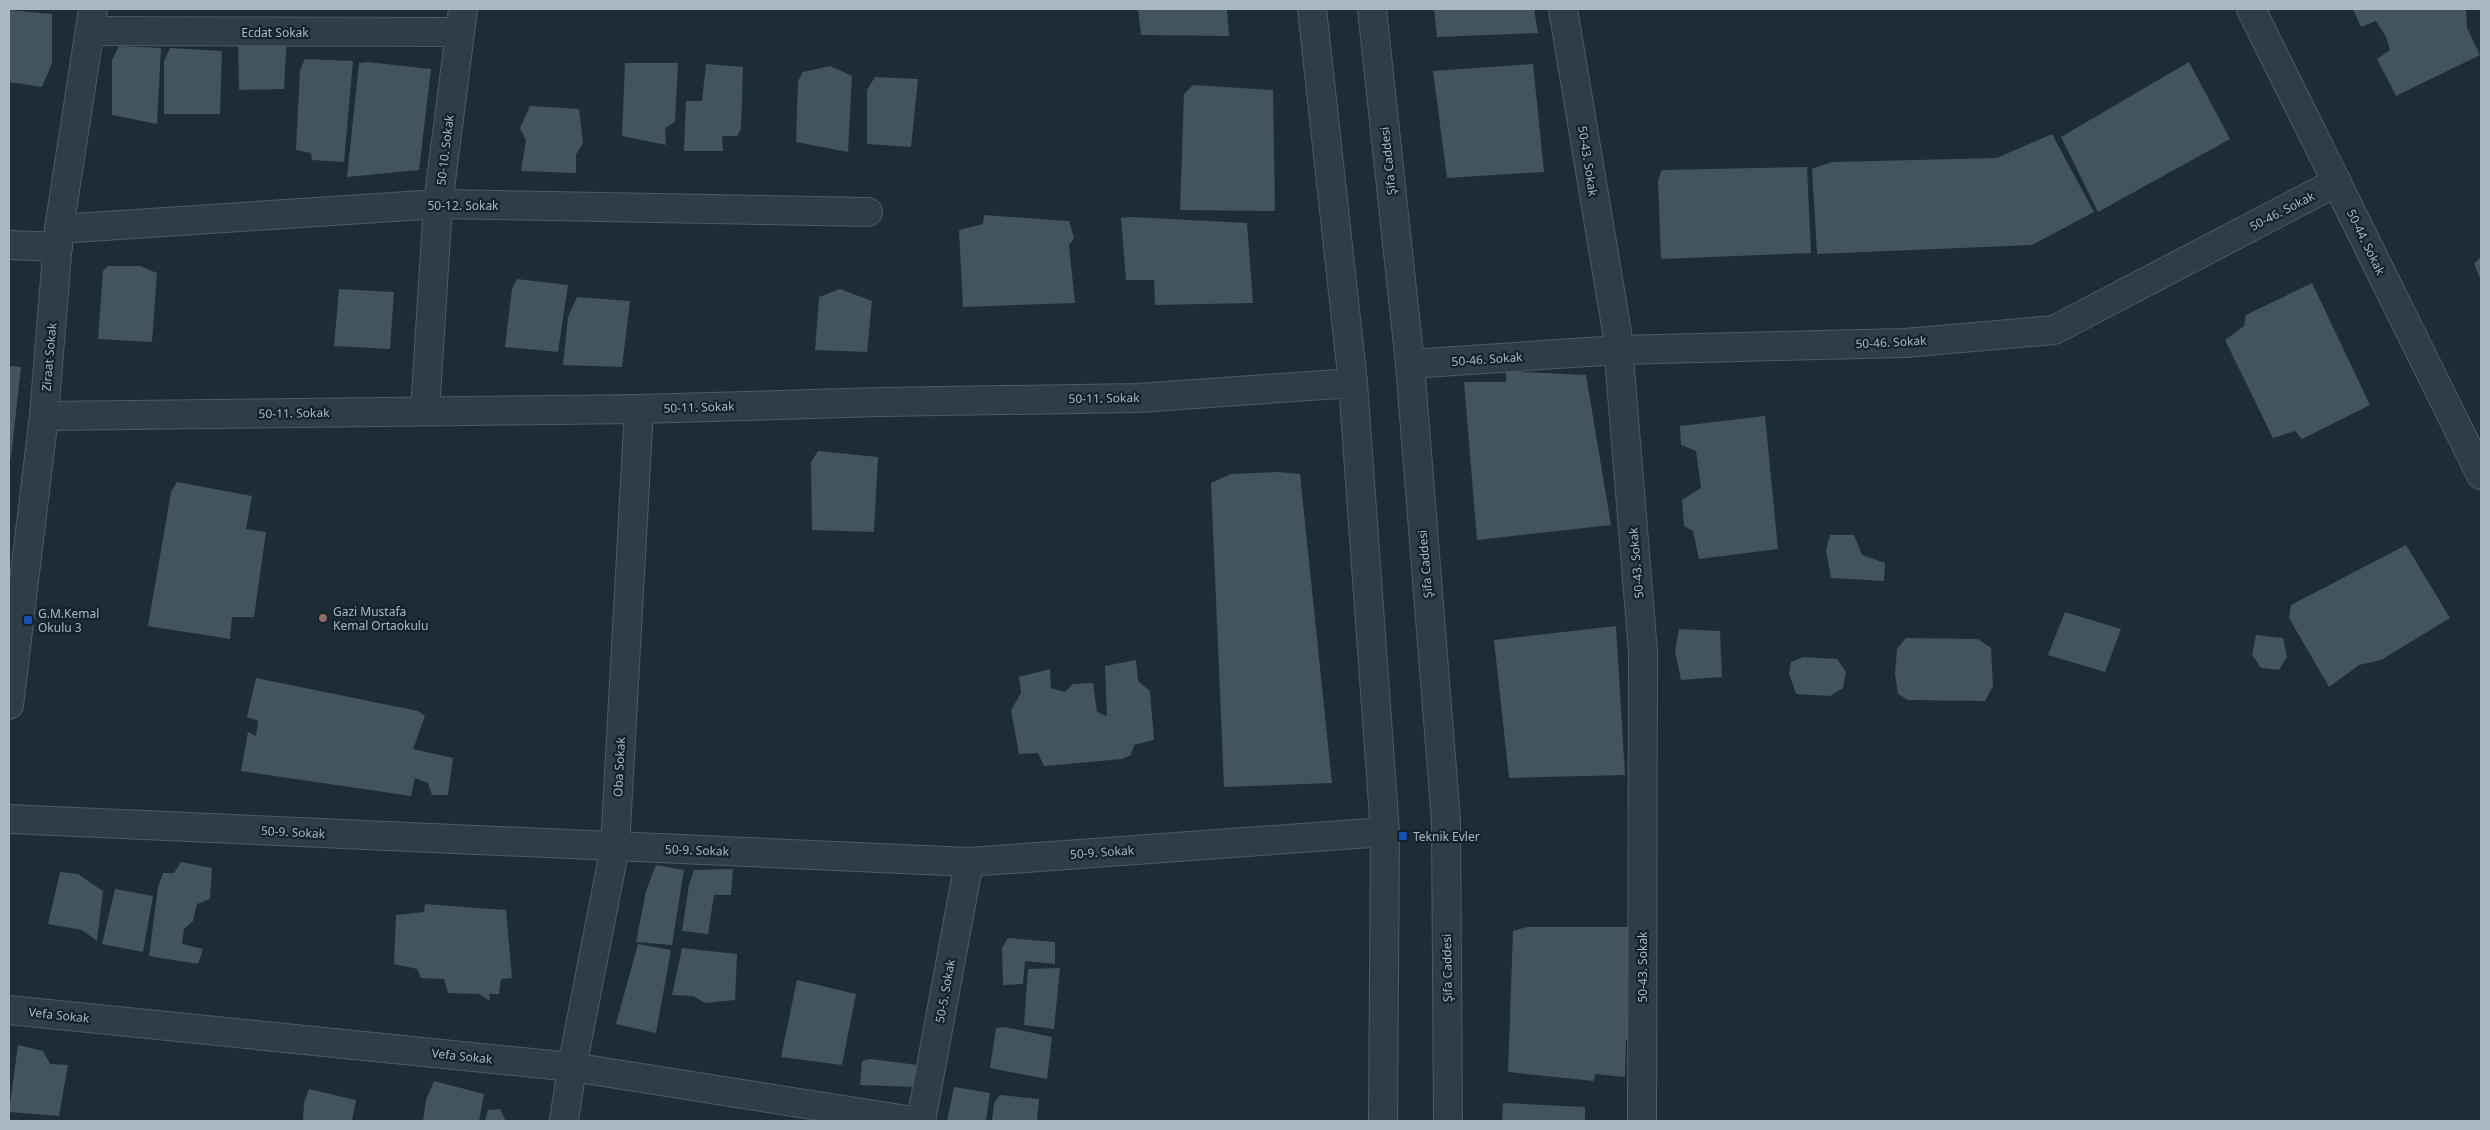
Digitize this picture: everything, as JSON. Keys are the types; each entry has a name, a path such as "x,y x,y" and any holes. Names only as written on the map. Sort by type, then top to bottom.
{"street":[{"path":"1312,9 1353,383 1385,832 1383,1121"},
{"name":"Şifa Caddesi","path":"1372,9 1410,364 1446,821 1448,1121"},
{"name":"50-43. Sokak","path":"1563,9 1618,350 1643,652 1642,1121"},
{"name":"50-44. Sokak","path":"2251,9 2481,475"},
{"name":"Ecdat Sokak","path":"91,20 461,20"},
{"name":"Ziraat Sokak","path":"9,705 20,519 44,416 59,238 91,20"},
{"name":"50-10. Sokak","path":"426,411 438,204 461,20"},
{"name":"50-46. Sokak","path":"1410,364 1618,350 1905,343 2054,330 2337,182"},
{"name":"50-12. Sokak","path":"9,245 59,238 438,204 868,212"},
{"name":"50-11. Sokak","path":"44,416 639,409 881,402 1138,398 1353,383"},
{"name":"Oba Sokak","path":"564,1121 572,1066 615,847 639,409"},
{"name":"50-9. Sokak","path":"9,819 969,862 1385,832"},
{"name":"50-5. Sokak","path":"921,1121 969,862"},
{"name":"Vefa Sokak","path":"9,1010 572,1066 914,1121"}],"building":[{"path":"1138,9 1227,9 1229,36 1141,35"},
{"path":"1434,9 1534,9 1538,33 1437,37"},
{"path":"2353,9 2466,9 2467,28 2480,55 2396,96 2377,59 2390,50 2386,37 2376,21 2361,27"},
{"path":"9,10 52,14 52,63 42,87 9,82"},
{"path":"287,34 284,89 239,90 238,40"},
{"path":"119,46 161,48 157,124 112,115 112,60"},
{"path":"170,48 222,51 220,114 164,114 164,61"},
{"path":"305,59 353,61 344,162 312,160 311,153 296,150 300,70"},
{"path":"367,62 431,69 419,170 347,177 359,63"},
{"path":"2189,62 2230,139 2098,212 2061,137"},
{"path":"625,63 678,63 675,122 665,128 666,145 622,136"},
{"path":"706,64 743,67 741,129 737,136 722,136 723,151 684,151 686,101 702,101"},
{"path":"1533,64 1544,172 1447,178 1433,71"},
{"path":"830,66 852,76 848,152 796,142 798,81 803,72"},
{"path":"875,77 918,79 911,147 867,144 867,90"},
{"path":"1193,85 1273,90 1275,211 1180,210 1184,94"},
{"path":"530,106 579,109 583,143 576,155 576,173 521,171 526,140 520,128"},
{"path":"2052,134 2094,212 2032,245 1817,254 1812,169 1832,162 1997,158"},
{"path":"1807,167 1811,253 1661,259 1658,180 1662,170"},
{"path":"984,215 1069,221 1074,238 1069,245 1075,303 963,307 959,230 983,224"},
{"path":"1121,218 1247,223 1253,303 1155,305 1154,280 1126,280"},
{"path":"2481,257 2481,280 2474,264"},
{"path":"108,266 140,266 157,273 152,342 98,339 103,271"},
{"path":"517,279 568,285 558,352 505,347 512,289"},
{"path":"2312,283 2370,405 2302,439 2295,431 2273,438 2225,340 2244,326 2246,315"},
{"path":"339,289 394,292 390,349 334,346"},
{"path":"840,289 872,301 867,352 815,350 819,297"},
{"path":"577,297 630,301 622,367 563,365 568,317"},
{"path":"9,366 21,367 11,458 9,458"},
{"path":"1506,371 1586,375 1611,525 1477,540 1464,382 1506,382"},
{"path":"1765,416 1778,549 1699,559 1693,531 1684,526 1682,500 1701,488 1696,451 1681,445 1680,426"},
{"path":"818,451 878,457 874,532 812,530 811,462"},
{"path":"1278,472 1300,474 1332,783 1224,787 1211,483 1231,474"},
{"path":"177,482 252,496 246,529 266,532 254,617 232,617 230,639 148,626 171,492"},
{"path":"1830,535 1854,535 1862,555 1885,563 1884,581 1831,578 1826,550"},
{"path":"2406,545 2450,618 2381,660 2359,665 2329,687 2289,618 2291,605"},
{"path":"2065,612 2121,629 2105,672 2048,655"},
{"path":"1616,626 1625,775 1509,778 1494,640"},
{"path":"1679,629 1720,631 1722,677 1681,680 1675,651"},
{"path":"2256,635 2283,638 2287,657 2279,670 2261,668 2252,655"},
{"path":"1906,638 1978,639 1991,648 1993,686 1985,701 1908,700 1898,694 1895,674 1897,649"},
{"path":"1803,657 1837,659 1846,672 1843,688 1830,696 1796,694 1789,673 1791,662"},
{"path":"1136,660 1138,681 1150,691 1154,740 1134,745 1131,755 1122,759 1044,766 1038,753 1019,754 1011,710 1021,693 1019,677 1050,669 1051,688 1065,692 1073,684 1093,683 1097,712 1107,716 1105,666"},
{"path":"256,678 418,711 425,716 413,749 453,758 448,795 432,795 428,783 415,778 411,796 241,771 248,732 256,736 258,721 247,717"},
{"path":"181,862 212,868 210,899 197,904 193,921 184,929 182,944 203,949 198,964 149,956 158,887 163,873 174,873"},
{"path":"656,865 684,870 672,945 636,942 646,891"},
{"path":"733,869 731,895 714,895 708,934 682,931 689,885 694,870"},
{"path":"60,872 78,874 103,891 97,941 82,930 48,924"},
{"path":"115,889 153,896 143,952 102,944"},
{"path":"425,904 506,910 512,978 501,979 499,994 489,994 490,1001 479,994 448,993 444,979 421,978 417,969 394,964 396,915 424,912"},
{"path":"1527,927 1636,927 1634,1042 1626,1040 1625,1077 1595,1074 1594,1081 1508,1072 1513,931"},
{"path":"1008,938 1055,942 1055,964 1025,961 1023,984 1003,985 1002,948"},
{"path":"638,944 671,950 656,1033 616,1024"},
{"path":"682,948 737,954 735,1000 705,1003 693,996 672,995"},
{"path":"1060,968 1054,1029 1024,1025 1028,969"},
{"path":"797,980 856,994 842,1065 781,1057"},
{"path":"1005,1027 1052,1037 1047,1079 990,1068 996,1028"},
{"path":"18,1045 43,1051 50,1064 68,1065 59,1116 9,1112"},
{"path":"870,1059 925,1066 916,1087 860,1085 862,1061"},
{"path":"434,1081 484,1094 479,1121 423,1121 426,1100"},
{"path":"954,1087 990,1093 986,1121 947,1121"},
{"path":"309,1089 356,1100 352,1121 303,1121 304,1103"},
{"path":"1000,1095 1039,1099 1037,1121 992,1121 994,1103"},
{"path":"1503,1103 1585,1107 1585,1121 1502,1121"},
{"path":"500,1109 506,1121 485,1121 488,1110"}],"place":[{"name":"Gazi Mustafa Kemal Ortaokulu","path":"323,618"},
{"name":"G.M.Kemal Okulu 3","path":"28,620"},
{"name":"Teknik Evler","path":"1403,836"}]}
